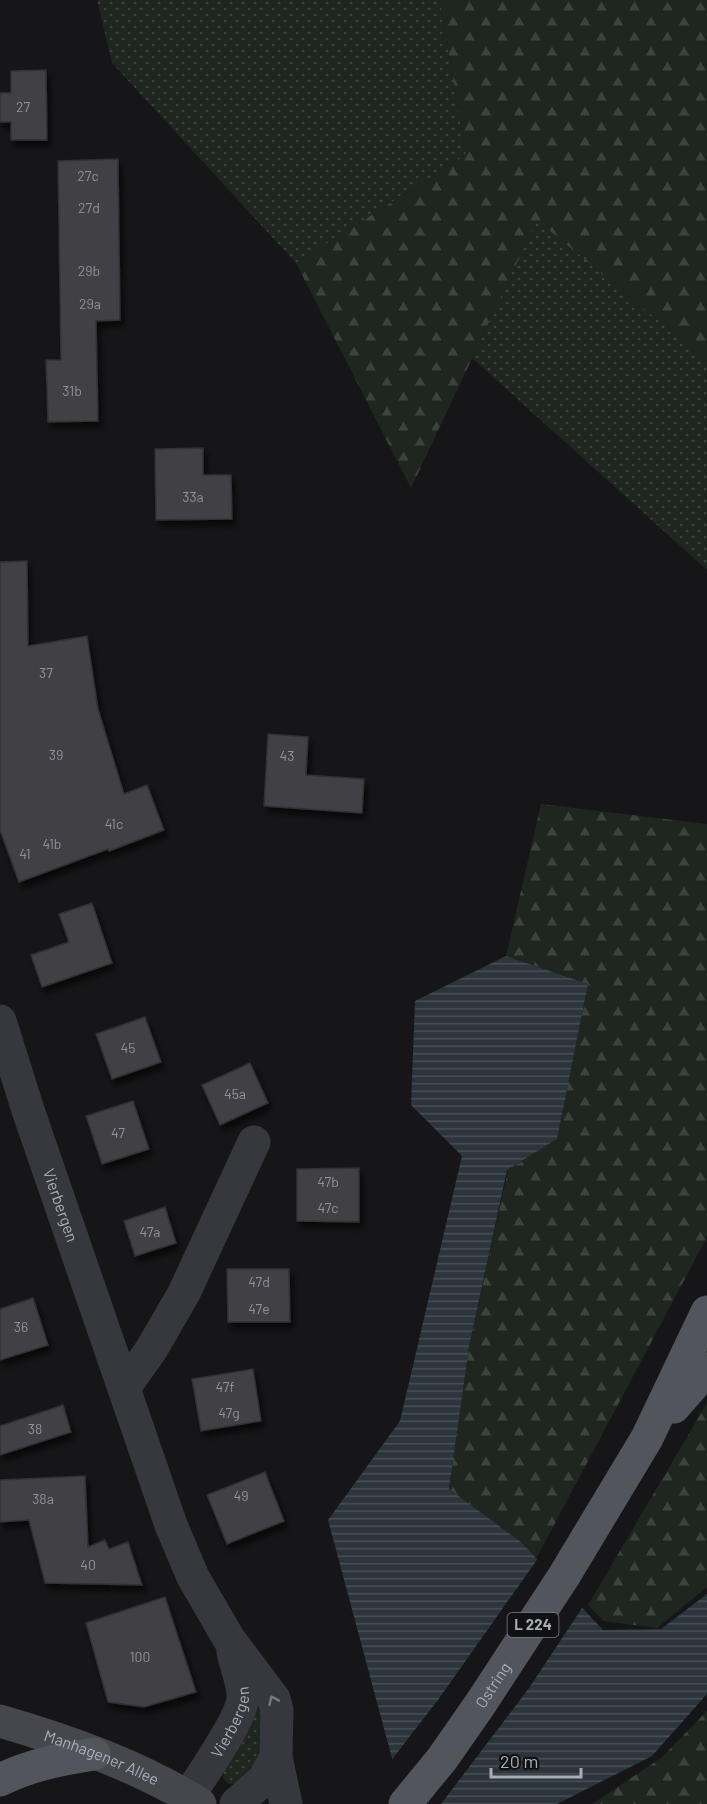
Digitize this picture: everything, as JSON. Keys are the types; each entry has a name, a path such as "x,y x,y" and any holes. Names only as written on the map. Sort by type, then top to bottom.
{"main road":[{"name":"L 224","path":"647,1438 707,1312"},
{"path":"647,1438 707,1369"},
{"name":"Ostring","path":"405,1804 442,1759 494,1683 564,1576 647,1438"},
{"name":"Manhagener Allee","path":"0,1721 46,1735 143,1773 194,1800"},
{"path":"0,1780 42,1764 94,1754"}],"street":[{"name":"Vierbergen","path":"0,1021 29,1113 180,1546 193,1577 230,1639 274,1699 277,1710 276,1757 286,1804"},
{"path":"124,1388 151,1350 184,1293 254,1142"},
{"name":"Vierbergen","path":"194,1800 236,1719 244,1695 230,1639"},
{"path":"236,1804 264,1779 276,1757"}],"green space":[{"path":"97,0 440,0 466,155 296,263 112,63"},
{"path":"440,0 707,0 707,361 537,220 411,488 296,263 466,155"},
{"path":"537,219 707,361 707,570 472,358"},
{"path":"541,804 707,824 707,1237 536,1559 521,1542 449,1489 469,1347 508,1170 557,1139 588,984 506,956"},
{"path":"707,1403 707,1587 657,1628 604,1621 588,1605"},
{"path":"258,1692 266,1711 264,1743 257,1760 238,1783 228,1784 223,1778 224,1768"},
{"path":"707,1711 707,1804 592,1804 661,1758"}],"shaded area":[{"path":"506,956 588,984 557,1139 507,1170 469,1347 449,1489 521,1542 603,1630 661,1629 707,1594 707,1694 652,1756 557,1804 420,1804 393,1762 328,1520 400,1421 462,1156 411,1105 415,1001"}],"pier":[{"path":"539,1557 584,1605 529,1688 441,1804 417,1804 390,1762 438,1700"}],"building":[{"path":"46,70 47,140 11,140 11,122 0,122 0,93 11,93 11,71"},
{"path":"118,159 120,320 96,321 98,421 48,422 46,360 61,360 58,161"},
{"path":"203,448 203,475 231,475 232,519 156,520 155,449"},
{"path":"27,561 28,646 87,636 98,709 124,794 147,785 164,830 19,882 0,830 0,562"},
{"path":"268,734 308,737 306,775 364,779 362,813 264,806"},
{"path":"92,903 112,963 42,987 31,955 69,942 59,914"},
{"path":"145,1017 161,1062 112,1079 96,1034"},
{"path":"250,1063 268,1103 220,1125 202,1085"},
{"path":"133,1101 149,1149 102,1164 86,1116"},
{"path":"359,1168 359,1222 297,1221 297,1169"},
{"path":"165,1207 176,1243 135,1256 124,1221"},
{"path":"227,1269 289,1269 290,1322 228,1322"},
{"path":"33,1298 48,1345 0,1360 0,1309"},
{"path":"253,1369 261,1421 201,1431 192,1379"},
{"path":"63,1405 71,1432 0,1455 0,1426"},
{"path":"265,1472 284,1521 227,1544 207,1495"},
{"path":"85,1476 88,1547 105,1540 109,1549 128,1542 142,1585 45,1583 29,1520 0,1522 0,1480"},
{"path":"165,1597 196,1692 144,1707 108,1702 86,1623"}]}
